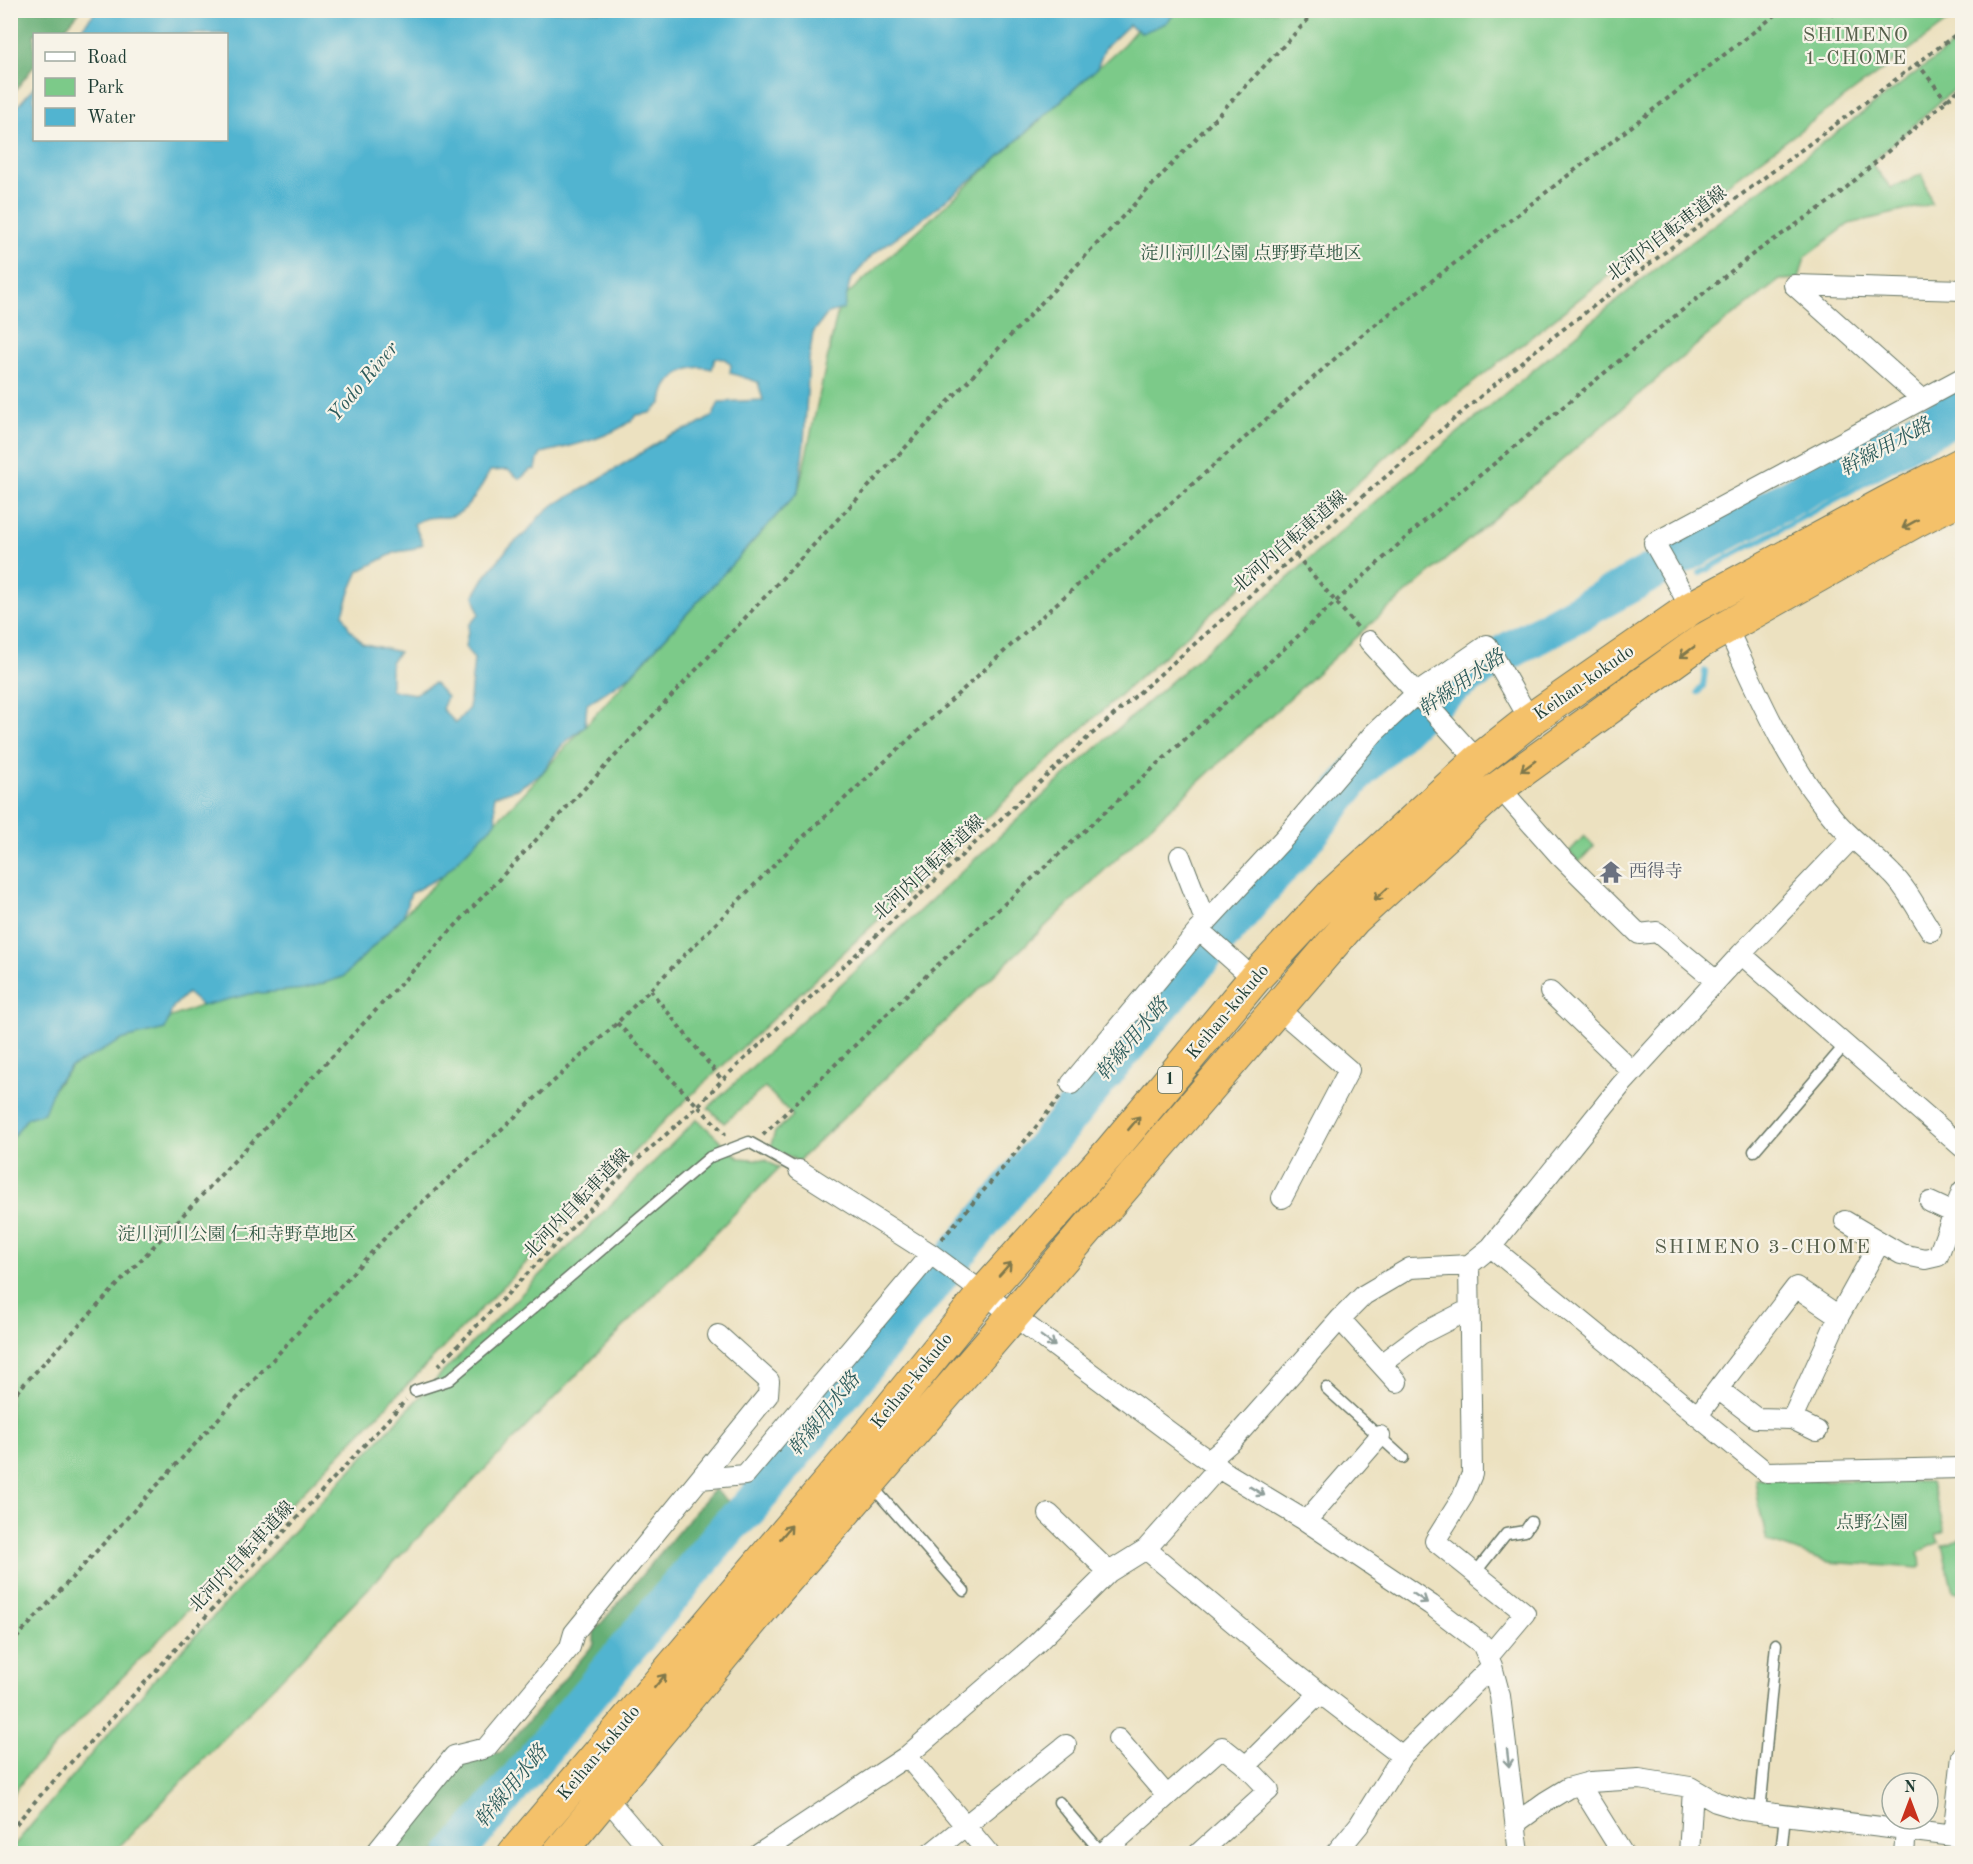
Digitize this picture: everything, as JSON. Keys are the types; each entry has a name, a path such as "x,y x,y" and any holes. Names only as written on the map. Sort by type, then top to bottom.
{"highway":[{"name":"Keihan-kokudo","path":"514,1854 878,1424 972,1285 1110,1152 1244,970 1333,894 1478,761 1685,596 1886,503 1962,464"},
{"name":"Keihan-kokudo","path":"558,1854 778,1589 1354,919 1499,787 1700,642 1913,522 1962,497"}],"street":[{"path":"1923,399 1794,285 1962,290"},
{"path":"1685,596 1654,543 1962,378"},
{"path":"1727,628 1777,736 1834,820 1894,875 1931,931"},
{"path":"1369,641 1478,761"},
{"path":"1071,1083 1203,926 1286,836 1374,733 1417,693 1487,645 1530,720"},
{"path":"1499,787 1559,855 1639,934 1657,932 1716,981"},
{"path":"759,1854 779,1848 908,1756 1034,1646 1109,1572 1146,1549 1233,1440 1364,1295 1410,1268 1469,1265 1491,1246 1633,1072 1852,838"},
{"path":"1180,856 1203,926 1244,970"},
{"path":"1741,954 1962,1147"},
{"path":"1550,992 1633,1072"},
{"path":"1277,1008 1349,1070 1282,1198"},
{"path":"799,1170 934,1256 1214,1464 1306,1521 1431,1605 1482,1644 1490,1661 1500,1696 1514,1842"},
{"path":"1845,1221 1901,1254 1925,1259 1938,1256 1962,1191"},
{"path":"1930,1202 1954,1213"},
{"path":"1792,1419 1839,1316 1880,1242"},
{"path":"1491,1246 1766,1472 1962,1468"},
{"path":"700,1479 745,1475 934,1256"},
{"path":"1335,1854 1359,1825 1402,1756 1490,1661 1525,1613 1436,1541 1462,1498 1472,1474 1469,1265"},
{"path":"1698,1415 1796,1287 1839,1316"},
{"path":"1381,1364 1421,1334 1470,1309"},
{"path":"1340,1319 1397,1382"},
{"path":"375,1854 454,1756 486,1748 570,1647 574,1633 768,1395 769,1381 718,1335"},
{"path":"1718,1389 1756,1418 1792,1419 1817,1431"},
{"path":"1306,1521 1380,1436"},
{"path":"1049,1514 1109,1572"},
{"path":"1146,1549 1320,1693 1402,1756"},
{"path":"1246,1766 1320,1693"},
{"path":"1118,1739 1167,1796"},
{"path":"930,1854 1066,1745"},
{"path":"1102,1853 1222,1747 1246,1766 1269,1790 1198,1854"},
{"path":"908,1756 989,1854"},
{"path":"1915,1831 1958,1836 1962,1756"},
{"path":"1514,1842 1545,1802 1568,1788 1590,1782 1639,1779 1690,1787 1716,1802 1743,1810 1880,1827"},
{"path":"1580,1785 1623,1854"},
{"path":"1689,1854 1693,1789"},
{"path":"605,1796 654,1854"},
{"path":"1904,1854 1906,1831"}],"lane":[{"path":"1754,1151 1845,1045"},
{"path":"415,1390 449,1380 710,1156 749,1142 799,1170"},
{"path":"1326,1388 1403,1458"},
{"path":"869,1483 964,1591"},
{"path":"1475,1573 1506,1534 1525,1531 1531,1522"},
{"path":"1760,1812 1776,1644"},
{"path":"1059,1802 1102,1853"},
{"path":"1781,1854 1785,1815"}],"path":[{"path":"10,1399 1317,10"},
{"path":"10,1645 393,1229 618,1023 790,849 1047,612 1363,334 1782,10"},
{"path":"1832,10 1833,14 1841,14 1847,10"},
{"name":"北河内自転車道線","path":"10,1831 415,1390 635,1162 698,1106 722,1080 1083,742 1296,555 1532,353 1962,30"},
{"path":"1917,63 1947,101"},
{"path":"749,1142 763,1134 932,970 1422,523 1753,254 1832,200 1962,87"},
{"path":"1296,555 1369,641"},
{"path":"650,990 722,1080"},
{"path":"618,1023 737,1147"},
{"path":"934,1256 1071,1083"}],"green space":[{"path":"11,10 80,11 61,33 33,33 33,67 11,96"},
{"path":"1152,11 1962,11 1679,220 1440,409 1074,736 665,1120 28,1774 11,1797 10,1140 13,1135 87,1049 219,999 343,977 524,793 798,492 840,301 1124,44"},
{"path":"1962,38 1962,82 1871,163 1891,188 1922,174 1932,204 1849,224 1805,257 1799,279 1780,280 1707,336 1367,627 1153,824 798,1161 770,1148 775,1132 793,1116 765,1087 724,1123 708,1108 1060,780 1365,510 1650,273"},
{"path":"1584,836 1594,846 1579,862 1569,852"},
{"path":"697,1119 739,1158 765,1160 779,1168 113,1853 11,1854 11,1849 152,1682 440,1375"},
{"name":"点野公園","path":"1755,1479 1931,1482 1945,1531 1936,1535 1939,1542 1918,1553 1922,1565 1920,1568 1826,1562 1767,1541"},
{"path":"714,1489 729,1502 435,1853 386,1854 465,1759 502,1752 594,1644 594,1632"},
{"path":"1962,1538 1962,1592 1953,1592 1942,1545"}],"water":[{"name":"Yodo River","path":"96,11 1177,11 1166,23 1142,33 1129,25 1105,48 1097,68 992,163 930,213 873,254 850,281 844,309 828,313 813,333 798,492 630,676 587,704 585,726 562,745 542,773 517,789 494,796 496,822 442,876 411,893 403,916 343,977 305,989 250,994 202,1006 187,993 173,1007 165,1029 124,1039 71,1067 55,1085 44,1113 27,1118 11,1140 11,114 33,88 33,141 228,141 228,33 78,33","holes":["715,358 725,359 731,365 730,373 758,382 763,400 719,402 713,416 696,426 670,435 553,505 508,548 484,578 474,595 479,614 469,625 465,647 474,659 469,708 456,723 442,709 447,697 434,683 415,694 391,690 391,662 399,652 362,643 349,628 343,614 359,571 396,552 411,550 423,544 414,524 426,518 450,517 460,512 475,496 490,471 508,470 520,479 530,470 536,469 542,453 606,435 628,423 637,415 650,413 662,403 667,386 672,379 686,370 703,367 712,369"]}],"waterway":[{"name":"幹線用水路","path":"456,1854 730,1525 748,1509 1144,1025 1314,828 1357,773 1414,717 1454,685 1505,653 1962,406"},
{"path":"1700,573 1962,430"},
{"path":"1698,692 1703,686 1705,671"}],"place":[{"name":"西得寺","path":"1611,872"}],"district":[{"name":"SHIMENO 1-CHOME","path":"1856,48"},
{"name":"SHIMENO 3-CHOME","path":"1763,1248"}],"park label":[{"name":"淀川河川公園 点野野草地区","path":"1251,254"},
{"name":"淀川河川公園 仁和寺野草地区","path":"237,1235"}]}
